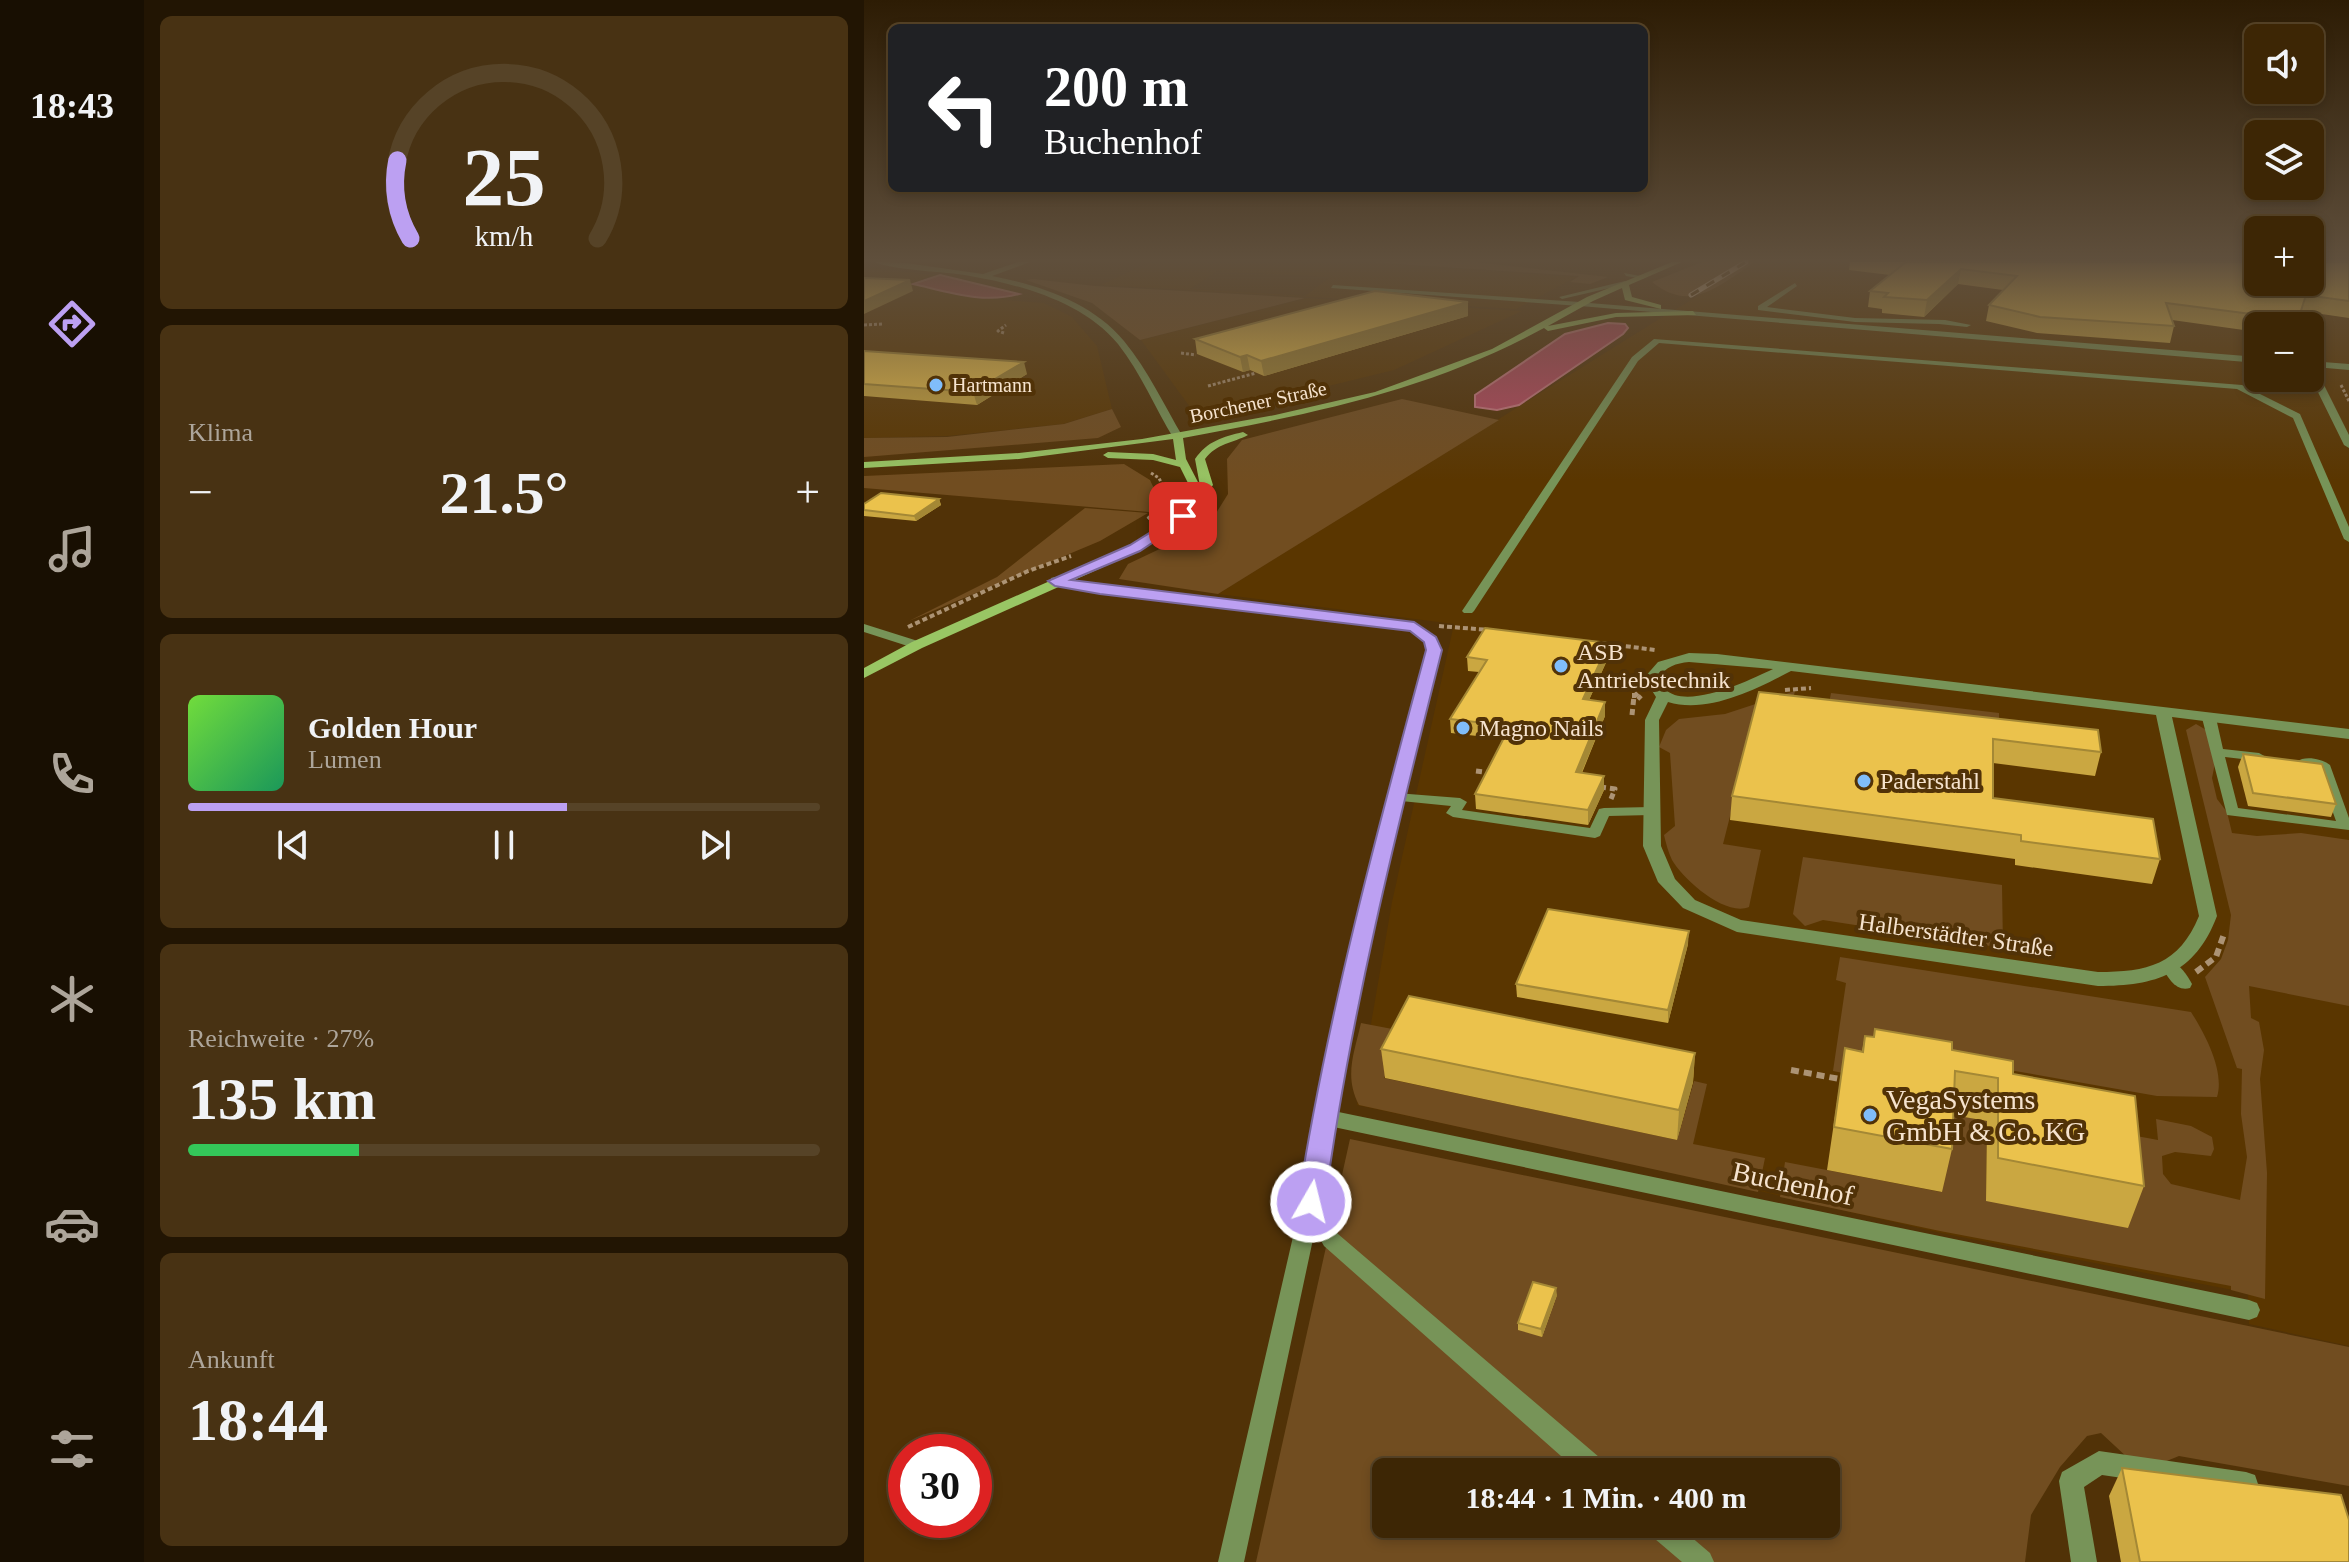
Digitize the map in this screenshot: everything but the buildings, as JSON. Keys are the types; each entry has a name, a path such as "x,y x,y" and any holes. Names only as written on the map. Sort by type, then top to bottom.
{"main road":[{"name":"Borchener Straße","path":"864,465 1019,456 1178,437 1378,394 1495,351 1524,335"},
{"path":"864,674 917,645 1135,548 1179,522 1207,485 1200,459 1205,449 1214,443 1345,411 1378,394"},
{"path":"1178,437 1185,465 1199,495"},
{"path":"1019,456 1144,456 1185,465"}],"street":[{"path":"1115,335 1178,437"},
{"path":"1956,335 2244,359"},
{"path":"2324,366 2349,367"},
{"path":"2323,392 2349,445"},
{"path":"1055,581 1100,590 1414,627 1431,640 1434,650 1396,797 1324,1117 1311,1202"},
{"name":"Halberstädter Straße","path":"2163,712 2208,916 2203,935 2178,977 2098,979 1737,926 1689,904 1667,882 1652,846 1652,720 1661,701 1651,678 1660,665 1681,658 1717,658 2349,734"},
{"path":"1661,701 1716,699 1786,668"}],"lane":[{"path":"1468,611 1635,359 1657,341 2239,387 2297,416 2349,539"},
{"path":"1938,362 1940,350"},
{"path":"864,628 917,645"},
{"path":"2209,718 2217,752 2232,812 2345,827 2323,765 2217,752"},
{"path":"1396,797 1460,802 1453,813 1595,833 1604,812 1651,811"},
{"name":"Buchenhof","path":"1324,1117 2249,1310"},
{"path":"1311,1202 1331,1240 1581,1458"},
{"path":"1231,1562 1311,1202"},
{"path":"2084,1562 2071,1481 2099,1463 2264,1487"},
{"path":"1673,1538 1701,1562"}],"path":[{"path":"1181,353 1196,355"},
{"path":"1208,386 1256,373"},
{"path":"1138,525 1151,518 1166,493 1159,478 1134,464 1144,456"},
{"path":"889,636 1028,571 1071,555"},
{"path":"1414,627 1451,626 1496,631"},
{"path":"1587,641 1655,650 1655,655"},
{"path":"1635,672 1630,683 1634,692 1644,701 1661,701"},
{"path":"1781,690 1815,689"},
{"path":"1632,727 1634,692"},
{"path":"1476,771 1492,773"},
{"path":"1585,785 1615,789 1604,812"},
{"path":"2178,977 2216,957 2225,925"},
{"path":"1791,1070 1854,1082"}],"shaded area":[{"path":"864,335 1087,335 1097,346 1112,409 1063,424 947,436 864,438"},
{"path":"1133,335 1160,335 1140,340"},
{"path":"1161,335 1470,335 1394,370 1198,418 1141,340"},
{"path":"1564,335 1622,335 1519,405 1497,410 1475,407 1475,395"},
{"path":"1634,335 2244,335 2244,392 2324,392 2324,335 2349,335 2349,1346 2249,1324 2248,1293 1941,1233 1708,1179 1357,1105 1392,902 1454,624 1218,594"},
{"path":"1402,399 1499,420 1218,594 1119,579 1128,564 1208,526 1228,494 1227,459 1242,440"},
{"path":"1112,409 1121,427 1098,438 864,457 864,438 947,437 1064,424"},
{"path":"1124,464 1150,480 1157,495 1149,512 864,488 864,476"},
{"path":"1085,508 1148,513 1100,541 909,621 997,577"},
{"path":"1795,691 1788,718 1756,714 1723,844 1761,850 1749,907 1728,907 1695,886 1671,857 1664,835 1675,826 1670,753 1659,747 1666,730 1679,719 1725,714"},
{"path":"1831,693 1999,713 1999,724 1829,704"},
{"path":"2196,724 2208,731 2215,763 2212,778 2217,799 2227,812 2232,833 2257,836 2301,833 2349,840 2349,1006 2249,986 2251,1018 2259,1022 2264,1050 2260,1079 2267,1173 2265,1299 2231,1290 2231,1286 1780,1197 1785,1162 1941,1192 1946,1113 1987,1121 1986,1201 2131,1135 2158,1140 2156,1119 2191,1126 2212,1137 2214,1149 2211,1156 2175,1152 2162,1156 2163,1174 2171,1184 2240,1200 2247,1157 2241,1114 2242,1069 2237,1068 2205,977 2221,959 2228,940 2231,915 2186,730"},
{"path":"1803,857 2002,885 2003,948 1823,920 1805,926 1793,914"},
{"path":"1840,957 2191,1012 2216,1064 2217,1097 2157,1096 2015,1071 2002,1075 1858,1076 1833,1071 1846,983 1836,980"},
{"path":"1361,1023 1408,1032 1384,1078 1677,1140 1694,1081 1707,1084 1693,1144 1765,1158 1758,1192 1359,1105 1351,1074"},
{"path":"1350,1139 2349,1347 2349,1486 2179,1456 2142,1471 2101,1433 2087,1436 2060,1467 2031,1515 2025,1562 1256,1562"}],"place":[{"name":"Hartmann","path":"936,385"},
{"name":"ASB Antriebstechnik","path":"1561,666"},
{"name":"Magno Nails","path":"1463,728"},
{"name":"Paderstahl","path":"1864,781"},
{"name":"VegaSystems GmbH & Co. KG","path":"1870,1115"}],"route":[{"path":"1183,516 1179,522 1135,548 1055,581 1100,590 1414,627 1431,640 1434,650 1396,797 1324,1117 1311,1202"}]}
